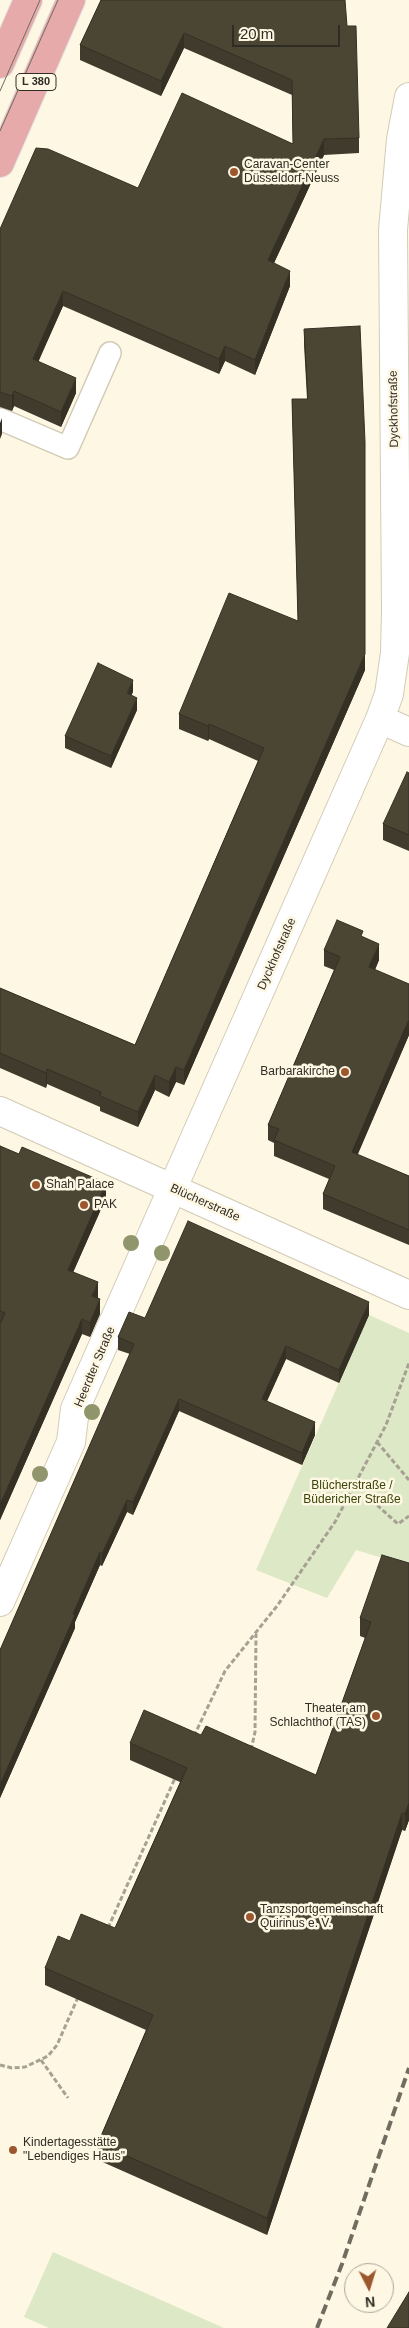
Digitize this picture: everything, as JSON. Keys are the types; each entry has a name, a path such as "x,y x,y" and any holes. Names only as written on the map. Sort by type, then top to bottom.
{"main road":[{"name":"L 380","path":"0,64 28,0"},
{"name":"L 380","path":"0,163 71,0"}],"street":[{"name":"Dyckhofstraße","path":"173,1189 380,719 389,694 395,653 393,230 401,139 409,98"},
{"path":"380,719 409,732"},
{"name":"Blücherstraße","path":"0,1111 409,1295"},
{"name":"Heerdter Straße","path":"0,1602 71,1442 76,1409 173,1189"}],"lane":[{"path":"0,419 68,448 110,353"}],"path":[{"path":"193,1738 225,1671 277,1606 335,1522 377,1442 409,1363"},
{"path":"377,1442 409,1480"},
{"path":"377,1505 398,1524 409,1516"},
{"path":"250,1754 255,1732 256,1633"},
{"path":"105,1935 178,1772"},
{"path":"0,2065 12,2068 25,2067 48,2056 57,2045 81,1990"},
{"path":"41,2060 68,2098"}],"green space":[{"name":"Blücherstraße / Büdericher Straße","path":"369,1315 409,1333 409,1566 356,1550 327,1598 256,1570"},
{"path":"53,2252 224,2328 49,2328 24,2317"}],"building":[{"path":"101,0 345,0 347,26 356,26 359,138 324,139 268,260 290,271 255,360 225,346 219,359 63,291 33,359 76,378 61,412 14,391 12,396 0,392 0,229 36,148 48,149 138,188 182,93 293,144 292,80 184,33 161,81 80,45"},
{"path":"360,326 365,442 365,654 184,1070 176,1067 169,1082 155,1075 138,1112 100,1096 101,1092 47,1069 46,1073 0,1053 0,988 135,1045 264,748 209,724 208,726 179,714 229,593 298,621 292,399 308,399 304,329"},
{"path":"98,663 133,680 127,693 137,698 111,756 65,736"},
{"path":"407,772 409,773 409,835 383,824"},
{"name":"Barbarakirche","path":"337,920 363,931 361,936 379,944 369,967 409,984 409,1019 352,1152 409,1176 409,1230 323,1194 335,1166 274,1140 279,1129 268,1125 340,957 324,950"},
{"path":"0,1146 19,1154 22,1147 106,1183 68,1270 98,1282 92,1296 100,1299 90,1323 82,1319 0,1505 0,1324 5,1313 0,1311"},
{"path":"188,1221 369,1302 339,1370 286,1346 262,1399 315,1422 302,1453 179,1399 133,1502 127,1500 102,1554 100,1552 73,1614 75,1615 0,1785 0,1650 134,1344 118,1337 129,1312 145,1318"},
{"name":"Tanzsportgemeinschaft Quirinus e. V.","path":"382,1555 409,1563 409,1803 405,1814 402,1813 267,2218 98,2143 153,2015 45,1968 58,1936 70,1941 81,1914 115,1928 187,1768 130,1743 144,1710 201,1735 206,1726 316,1775 371,1622 360,1618"},
{"path":"409,2292 409,2328 387,2328"}],"tram line":[{"path":"0,91 40,0"},
{"path":"0,131 58,0"}],"railway":[{"path":"317,2328 342,2264 409,2068"}],"place":[{"name":"Caravan-Center Düsseldorf-Neuss","path":"234,172"},
{"name":"Barbarakirche","path":"345,1072"},
{"name":"Shah Palace","path":"36,1185"},
{"name":"PAK","path":"84,1205"},
{"name":"Theater am Schlachthof (TAS)","path":"376,1716"},
{"name":"Tanzsportgemeinschaft Quirinus e. V.","path":"250,1917"},
{"name":"Kindertagesstätte \"Lebendiges Haus\"","path":"13,2150"}]}
